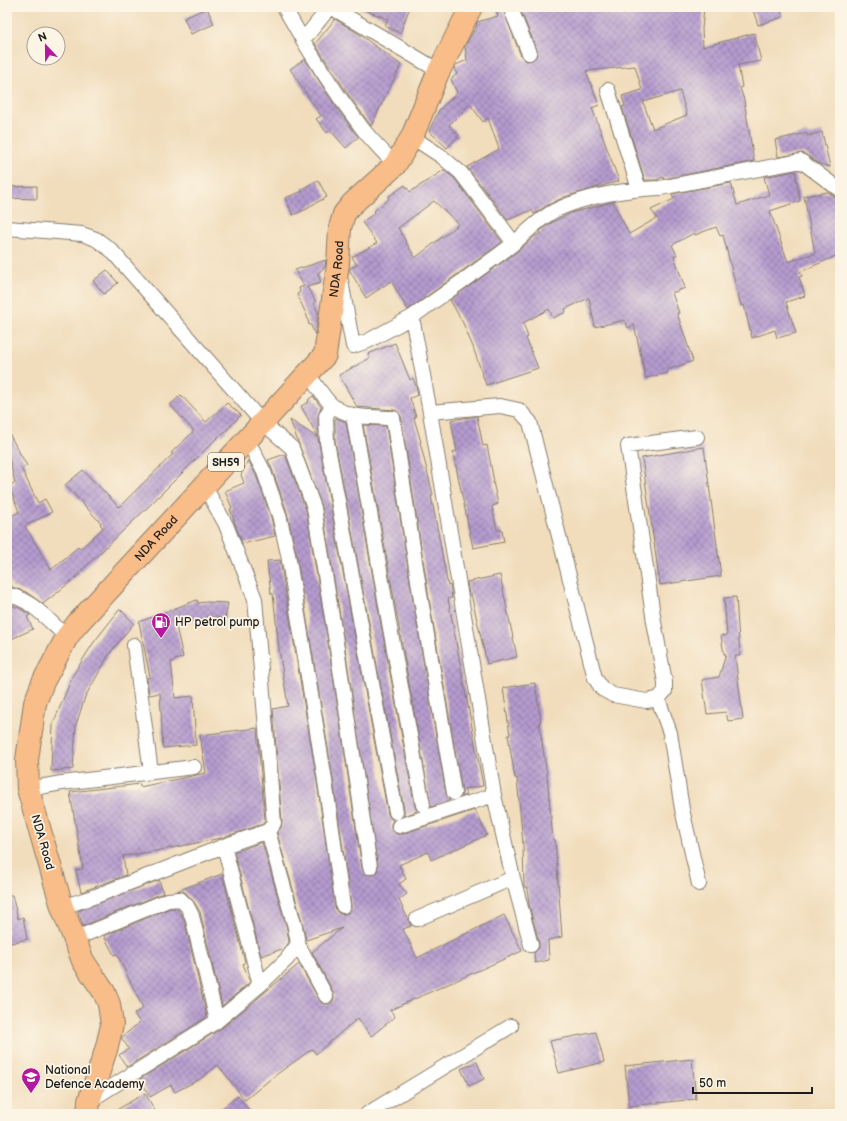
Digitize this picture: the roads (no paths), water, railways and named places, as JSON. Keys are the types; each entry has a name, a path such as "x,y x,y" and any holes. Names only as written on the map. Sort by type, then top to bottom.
{"main road":[{"name":"NDA Road","path":"89,1107 112,1025 109,1004 104,992 83,962 67,922 28,789 27,760 35,703 43,682 67,636 77,624 325,355 338,264 340,228 344,214 352,204 395,165 412,137 439,71 471,7"}],"street":[{"path":"284,7 327,79 363,129 395,165"},
{"path":"308,34 331,7 439,71"},
{"path":"510,7 529,53"},
{"path":"608,90 639,188"},
{"path":"412,137 441,156 460,173 514,243"},
{"path":"338,264 353,346 368,341 412,317 514,243 537,222 555,210 579,201 639,188 660,188 800,161 840,190"},
{"path":"7,228 82,234 96,239 110,250 262,422 292,448 314,508 370,867"},
{"path":"412,317 430,412 494,794 513,878 531,945"},
{"path":"308,374 332,406 346,414 362,417 393,418 421,600 454,793"},
{"path":"332,406 326,416 327,442 398,819 494,794"},
{"path":"430,412 500,406 519,410 530,422 595,678 602,689 613,695 646,701 658,699 665,692 665,682 654,622 628,446 697,437"},
{"path":"353,415 390,628 423,805"},
{"path":"247,439 264,472 279,515 288,554 324,774 343,906"},
{"path":"67,922 96,896 224,846 268,831 274,823 255,599 226,525 204,485"},
{"path":"7,595 15,596 33,607 67,636"},
{"path":"134,645 151,772"},
{"path":"658,699 670,732 682,809 699,884"},
{"path":"28,789 62,783 194,767"},
{"path":"268,831 295,927 298,944 326,996"},
{"path":"224,846 260,985"},
{"path":"417,919 513,878"},
{"path":"67,922 168,900 180,900 187,906 192,916 217,1021"},
{"path":"89,1107 217,1021 260,985 286,959 298,944"},
{"path":"367,1114 511,1026"}],"place":[{"name":"HP petrol pump","path":"161,639"},
{"name":"National Defence Academy","path":"31,1094"}]}
